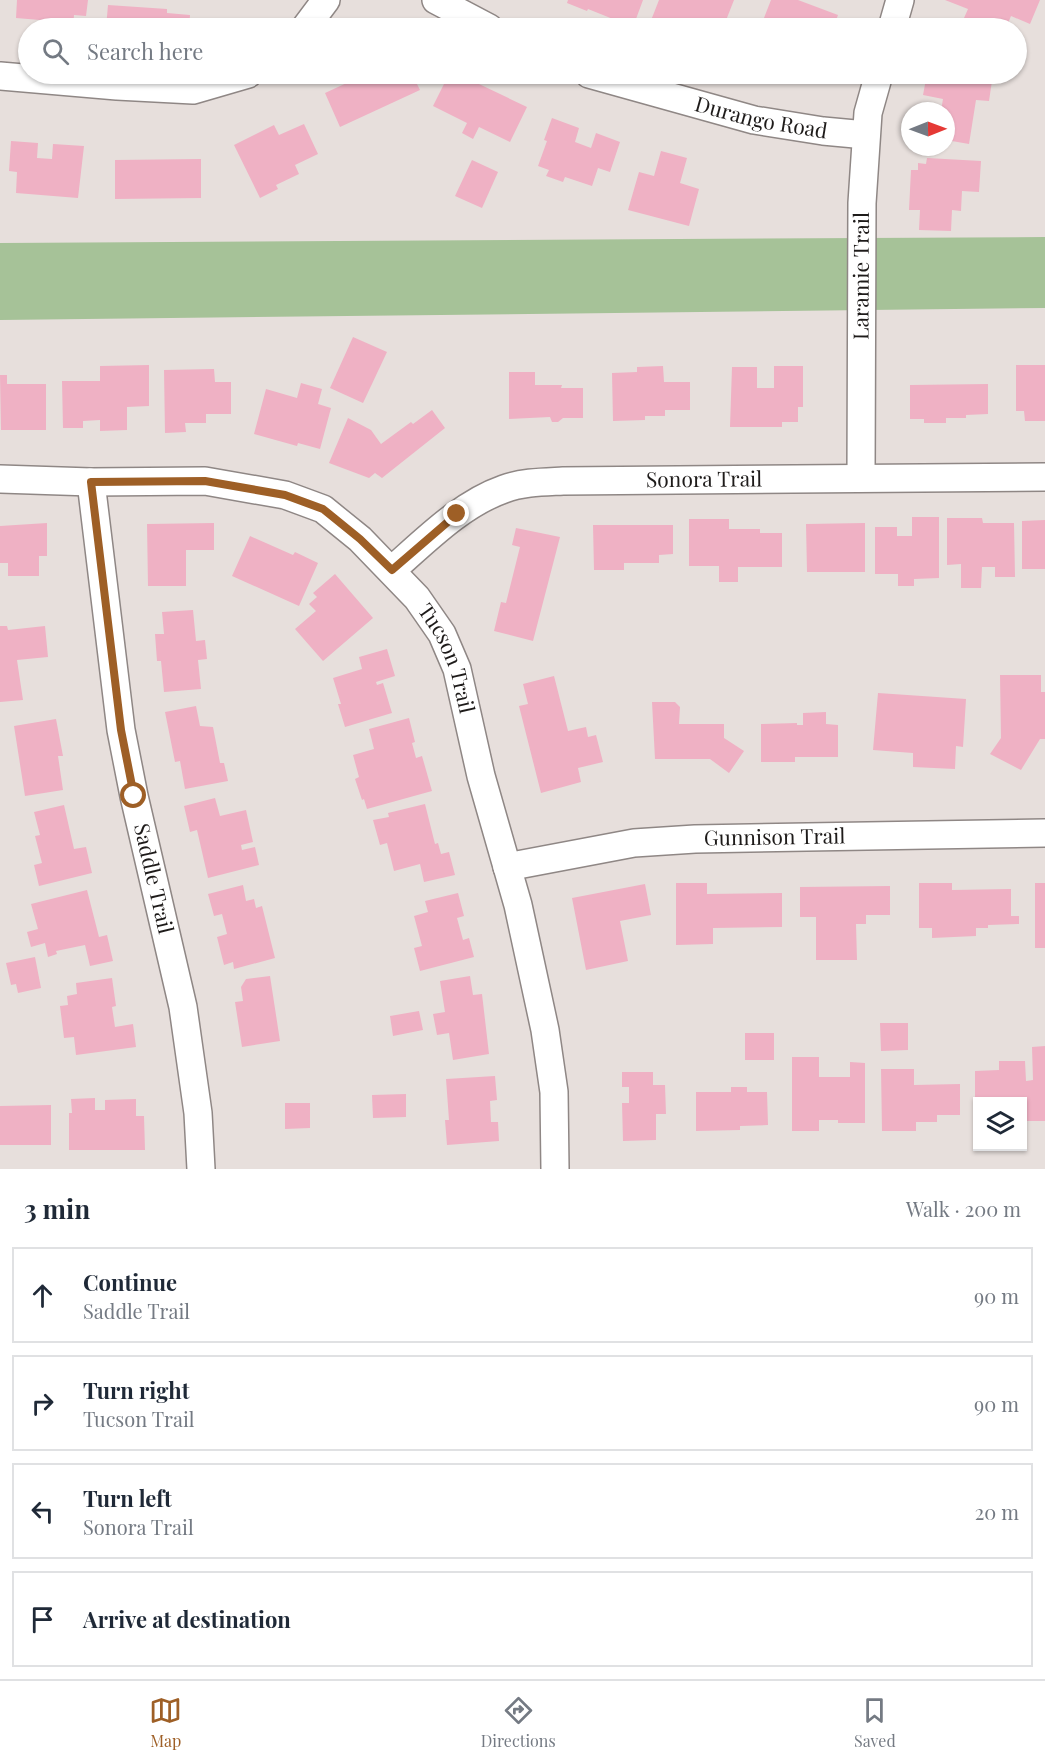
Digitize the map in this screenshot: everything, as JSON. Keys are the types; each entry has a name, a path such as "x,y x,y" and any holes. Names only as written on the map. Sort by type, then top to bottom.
{"street":[{"path":"313,18 326,0"},
{"path":"436,0 470,18"},
{"path":"895,18 900,0"},
{"path":"0,76 18,78"},
{"path":"94,84 193,90 214,84"},
{"name":"Durango Road","path":"625,84 754,120 866,135"},
{"name":"Laramie Trail","path":"861,478 862,203 868,113 876,84"},
{"name":"Sonora Trail","path":"392,570 457,514 503,489 529,483 1045,477"},
{"name":"Tucson Trail","path":"0,479 91,482 205,481 285,495 323,509 360,539 417,598 442,634 457,669 481,776 518,905 545,1030 554,1092 555,1169"},
{"name":"Saddle Trail","path":"91,482 121,730 183,1008 198,1113 201,1169"},
{"name":"Gunnison Trail","path":"507,867 634,843 695,839 1045,833"}],"green space":[{"path":"1045,237 1045,308 0,320 0,243"}],"building":[{"path":"17,0 88,0 86,16 16,18"},
{"path":"568,0 643,0 636,18 610,18 567,3"},
{"path":"659,0 734,0 727,18 652,18"},
{"path":"771,0 798,0 838,15 837,18 764,18"},
{"path":"945,0 1040,0 1030,24 1027,23 1027,18 1011,16 1010,18 964,18 968,9"},
{"path":"108,5 167,9 167,13 190,15 190,18 107,18"},
{"path":"344,84 417,84 420,90 340,127 325,93"},
{"path":"444,84 479,84 527,107 510,142 479,127 473,139 462,133 467,123 433,106"},
{"path":"925,84 992,84 989,101 976,100 969,144 955,142 955,102 942,102 943,99 923,95"},
{"path":"552,118 579,128 575,142 591,148 596,133 620,142 610,172 598,168 592,186 565,177 563,182 546,176 549,170 538,166"},
{"path":"304,124 318,154 295,165 299,174 276,185 278,189 260,198 234,145 274,125 279,135"},
{"path":"11,141 38,143 37,158 52,159 53,144 84,146 78,198 16,193 17,172 9,171"},
{"path":"661,151 687,158 680,183 699,189 689,226 628,210 639,172 654,176"},
{"path":"927,158 981,161 979,192 962,191 961,211 952,210 951,231 919,230 920,210 909,210 911,170 918,170 918,163 926,164"},
{"path":"201,159 201,198 115,199 115,160"},
{"path":"472,160 498,172 482,208 455,196"},
{"path":"353,337 387,352 363,403 330,388"},
{"path":"149,365 149,406 127,407 127,430 100,431 100,420 83,421 83,428 63,428 62,381 100,381 100,366"},
{"path":"1016,365 1045,365 1045,421 1025,421 1024,411 1016,411"},
{"path":"663,366 664,382 690,382 690,410 665,410 665,416 645,416 645,420 613,421 612,373 637,372 637,367"},
{"path":"774,366 803,366 803,407 798,407 798,422 782,422 782,427 730,427 732,367 757,367 757,388 774,388"},
{"path":"214,369 215,382 231,382 231,414 206,414 206,423 185,423 186,432 165,433 164,370"},
{"path":"509,372 535,372 535,385 583,388 583,418 563,418 558,422 552,422 550,417 509,419"},
{"path":"0,375 7,375 7,384 46,384 46,430 1,430"},
{"path":"301,383 322,389 318,404 331,408 320,449 298,443 297,446 254,434 266,389 297,398"},
{"path":"988,384 988,414 966,415 966,418 946,418 946,423 924,423 924,419 910,419 910,385"},
{"path":"432,410 445,428 382,478 375,473 369,478 329,463 348,418 371,430 381,444"},
{"path":"912,517 939,517 939,578 914,579 914,586 898,586 898,574 875,574 875,527 897,527 897,536 912,536"},
{"path":"947,518 982,518 983,523 1014,523 1015,577 995,577 995,567 982,567 981,588 961,588 961,564 947,565"},
{"path":"689,519 729,519 729,529 760,529 760,533 782,533 782,567 738,567 738,582 719,582 719,566 689,566"},
{"path":"1045,520 1045,569 1022,569 1022,521"},
{"path":"47,523 47,556 39,556 39,576 8,576 8,563 0,563 0,526"},
{"path":"214,523 214,550 186,550 186,586 148,586 147,524"},
{"path":"865,523 865,572 807,572 806,524"},
{"path":"593,525 673,525 673,554 659,555 659,563 624,563 624,570 594,570"},
{"path":"516,528 560,537 533,641 494,631 501,602 506,603 520,547 512,545"},
{"path":"250,536 318,563 299,606 232,576"},
{"path":"335,574 373,618 323,661 295,629 316,611 309,604 317,597 313,593"},
{"path":"193,610 196,641 205,640 207,659 198,660 201,689 164,692 161,661 157,661 155,634 164,634 162,612"},
{"path":"0,626 7,626 8,630 45,626 48,657 17,660 23,700 0,702"},
{"path":"387,649 395,676 376,682 377,685 383,683 392,713 345,727 333,678 362,669 359,657"},
{"path":"1000,675 1041,675 1041,692 1045,692 1045,739 1040,739 1021,770 990,754 1001,738"},
{"path":"554,676 568,731 586,727 588,737 596,735 603,762 578,768 581,782 541,793 519,706 528,704 523,684"},
{"path":"878,693 966,699 963,747 956,746 955,769 913,767 913,753 873,750"},
{"path":"652,702 675,702 680,707 679,724 724,724 724,738 744,751 729,773 710,759 655,759"},
{"path":"196,706 200,726 213,727 220,763 224,763 228,781 185,789 180,761 175,762 165,712"},
{"path":"826,712 826,724 838,725 838,757 795,757 795,762 761,762 761,724 797,723 797,725 803,725 803,713"},
{"path":"409,718 416,758 422,756 432,791 367,809 355,779 359,777 353,755 374,749 369,729"},
{"path":"56,719 63,756 58,756 63,790 25,796 14,726"},
{"path":"215,798 220,816 246,810 253,842 241,845 242,850 255,847 259,865 208,878 197,830 190,832 184,806"},
{"path":"425,804 435,844 438,843 441,854 449,852 455,875 424,882 420,864 394,871 387,843 380,845 373,820 389,817 388,813"},
{"path":"64,805 74,849 86,847 92,873 39,886 34,865 42,863 35,836 40,835 34,812"},
{"path":"676,883 707,883 707,894 782,893 782,927 713,928 713,944 676,945"},
{"path":"919,883 952,883 952,890 1011,889 1011,916 1019,916 1019,924 988,925 988,928 976,928 976,936 932,938 932,928 919,928"},
{"path":"1035,883 1045,883 1045,948 1035,948"},
{"path":"645,884 651,915 620,921 628,961 586,970 572,898"},
{"path":"243,885 246,901 254,899 256,908 262,906 275,958 234,969 233,962 224,965 217,937 227,934 222,914 214,916 208,894"},
{"path":"890,886 890,915 866,915 866,924 856,924 857,960 816,960 816,917 800,917 800,887"},
{"path":"87,890 99,937 107,935 113,961 90,966 85,945 56,951 57,954 48,957 45,943 31,947 27,932 38,929 31,904"},
{"path":"458,893 464,916 457,918 463,940 469,938 474,957 420,971 414,948 422,946 414,916 428,912 425,901"},
{"path":"35,957 41,988 18,993 16,984 11,985 6,963"},
{"path":"270,976 280,1041 242,1047 235,1002 243,1001 241,987 246,979"},
{"path":"470,976 473,995 482,994 489,1054 453,1060 449,1033 437,1035 433,1014 445,1012 440,981"},
{"path":"112,978 116,1006 112,1007 115,1027 133,1024 136,1047 76,1055 74,1037 64,1038 60,1006 68,1005 67,996 77,994 76,983"},
{"path":"419,1011 423,1030 393,1036 390,1016"},
{"path":"880,1023 908,1023 908,1050 881,1051"},
{"path":"745,1033 774,1033 774,1060 745,1060"},
{"path":"1045,1046 1045,1121 1027,1121 1027,1097 975,1097 975,1071 999,1070 999,1061 1025,1061 1026,1081 1033,1080 1032,1047"},
{"path":"792,1057 819,1057 819,1077 850,1077 850,1062 865,1063 865,1123 819,1120 819,1131 792,1131"},
{"path":"881,1069 914,1069 914,1085 960,1084 960,1115 937,1115 937,1122 916,1122 916,1131 882,1131"},
{"path":"622,1072 653,1072 653,1085 665,1085 666,1114 656,1114 656,1140 623,1141 622,1103 629,1103 629,1087 622,1087"},
{"path":"495,1076 497,1100 490,1101 491,1122 498,1122 499,1141 447,1145 445,1120 449,1120 446,1079"},
{"path":"731,1087 747,1087 747,1092 767,1092 768,1125 740,1126 740,1130 696,1131 696,1092 731,1092"},
{"path":"406,1094 406,1117 373,1118 372,1095"},
{"path":"95,1098 95,1110 105,1110 105,1100 136,1099 136,1116 144,1116 145,1150 69,1150 71,1099"},
{"path":"285,1103 310,1103 310,1128 285,1129"},
{"path":"51,1105 51,1145 0,1145 0,1106"}],"route":[{"path":"134,796 121,730 91,482 205,481 285,495 323,509 360,539 392,570 457,514"}]}
